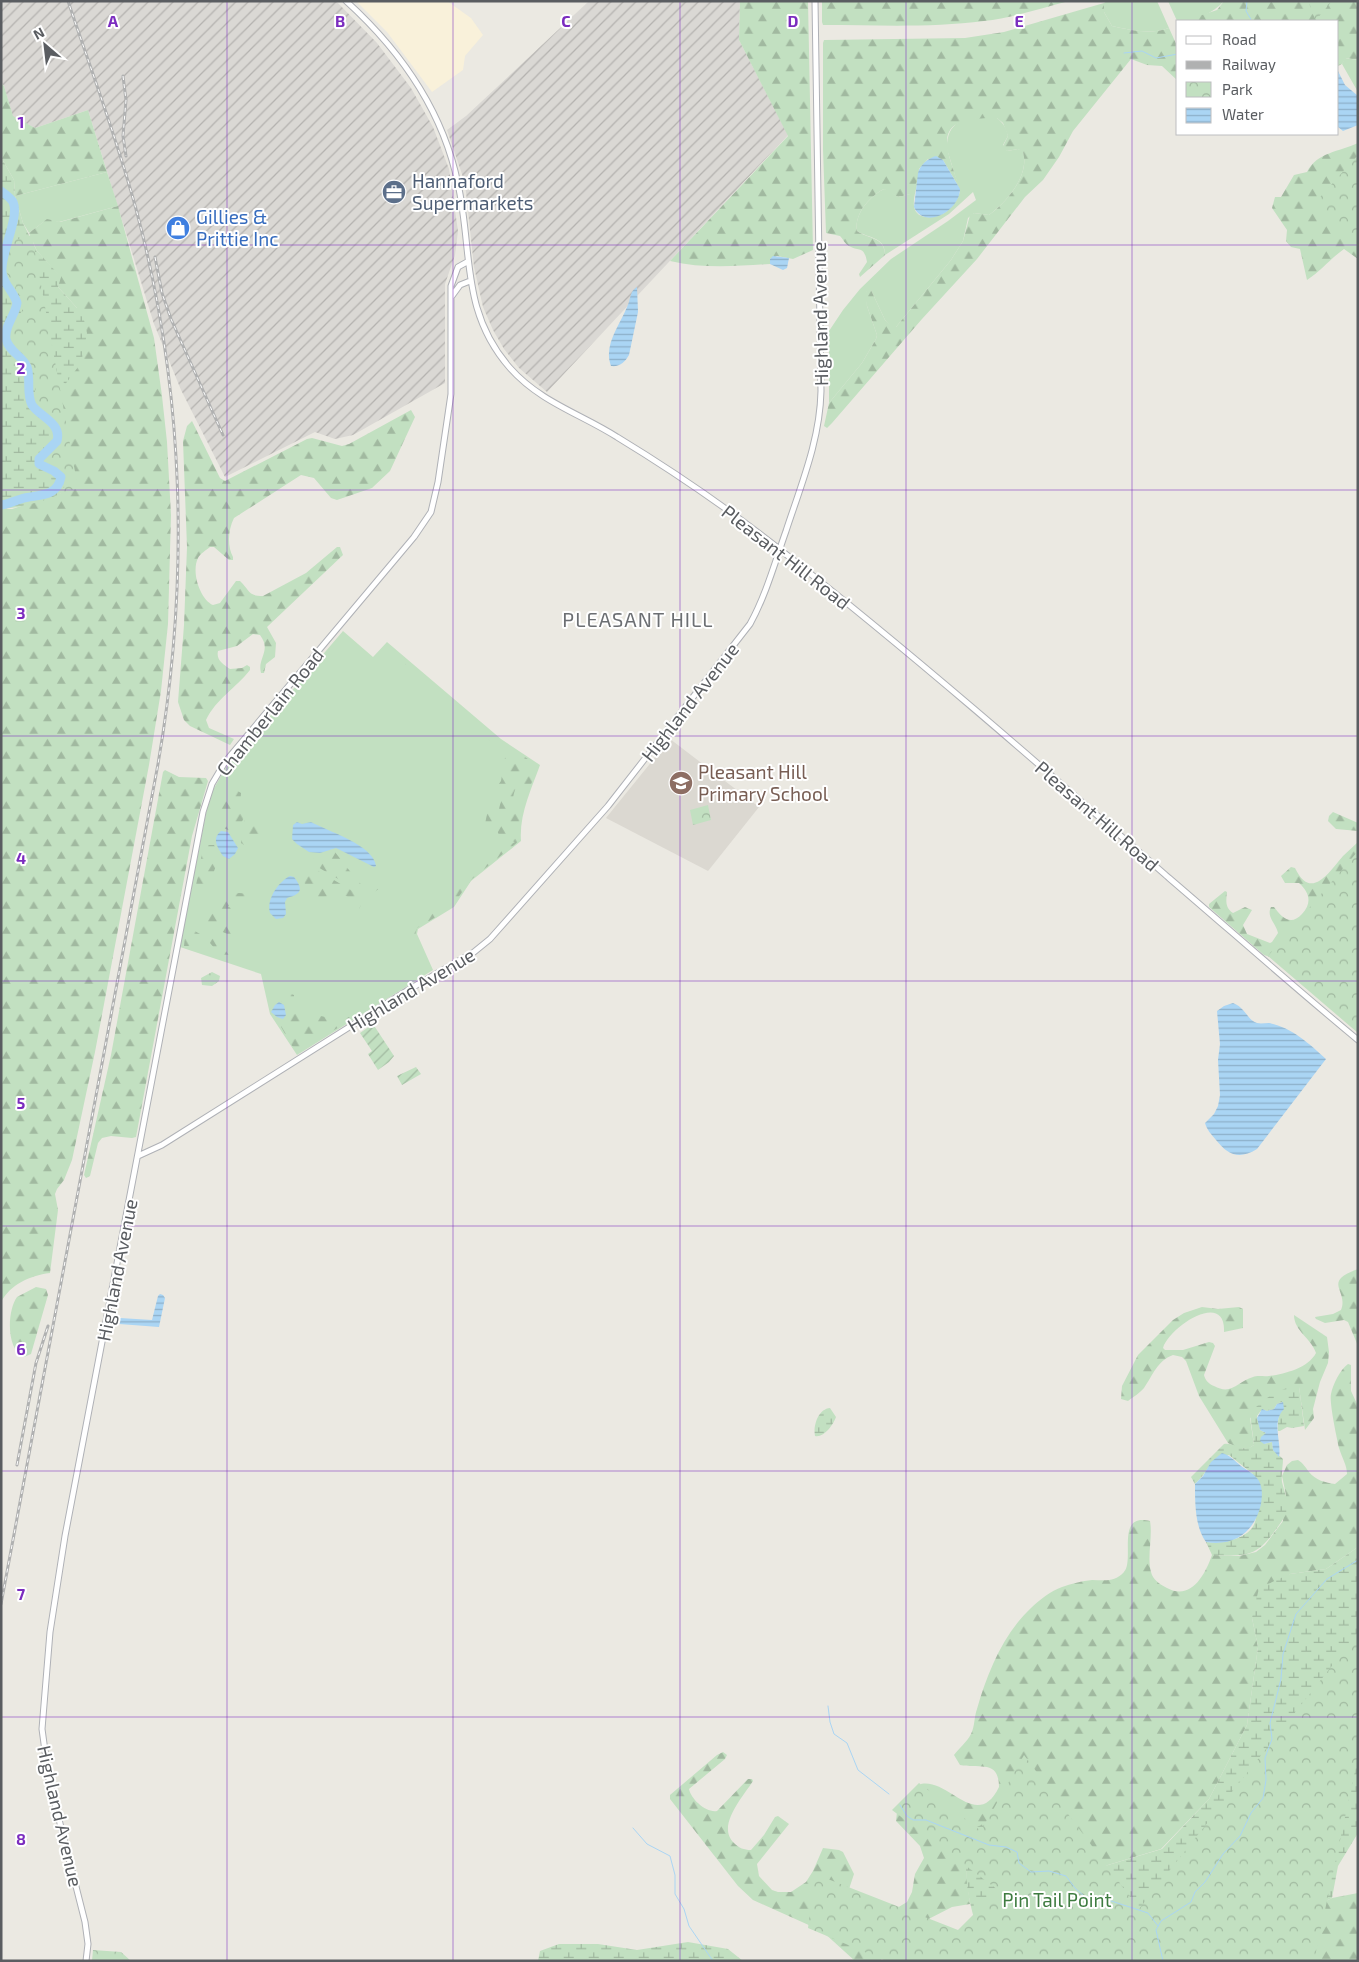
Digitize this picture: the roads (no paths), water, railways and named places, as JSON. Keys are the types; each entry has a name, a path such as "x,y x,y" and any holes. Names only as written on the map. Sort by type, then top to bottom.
{"street":[{"name":"Pleasant Hill Road","path":"346,1 388,45 422,91 435,114 458,182 467,262 479,315 489,338 522,381 549,401 614,435 688,483 780,550 968,704 1358,1040"},
{"name":"Highland Avenue","path":"86,1961 88,1944 86,1928 46,1765 42,1737 42,1708 50,1632 62,1558 138,1156 162,1145 402,994 474,952 490,939 608,806 738,641 756,612 780,550 814,448 820,407 815,1"},
{"name":"Chamberlain Road","path":"138,1156 193,861 209,793 220,769 230,756 414,537 428,517 438,482 451,394 451,286 459,265 467,262"},
{"path":"450,299 460,285 470,281"}],"water":[{"path":"1339,73 1345,85 1358,96 1358,125 1343,131 1339,128"},
{"path":"936,156 943,160 960,189 954,204 948,210 941,215 926,217 919,214 914,207 918,173 925,162"},
{"path":"773,256 789,258 787,268 783,270 770,264 770,259"},
{"path":"637,287 638,312 629,355 622,364 611,366 609,350 613,335 628,304 631,293"},
{"path":"297,822 302,824 311,822 359,845 373,858 376,866 374,867 336,848 320,853 309,852 292,839 293,825"},
{"path":"221,831 228,832 238,848 229,859 223,856 216,844 216,837"},
{"path":"290,876 294,877 297,881 300,891 287,898 285,902 286,914 283,918 276,919 270,913 271,897 281,882"},
{"path":"279,1002 284,1005 286,1015 283,1019 271,1012"},
{"path":"1233,1003 1258,1023 1277,1025 1292,1032 1326,1059 1257,1149 1239,1155 1230,1152 1220,1145 1209,1132 1205,1123 1214,1114 1220,1095 1218,1060 1220,1044 1217,1011"},
{"path":"160,1294 165,1298 159,1327 119,1324 120,1318 152,1320"},
{"path":"1283,1402 1284,1409 1280,1414 1277,1426 1279,1457 1273,1450 1272,1442 1264,1444 1260,1441 1261,1437 1266,1433 1260,1430 1257,1418 1262,1409 1267,1411 1274,1409 1277,1404"},
{"path":"1222,1453 1253,1474 1257,1479 1262,1490 1261,1504 1254,1522 1242,1535 1226,1542 1206,1542 1198,1522 1195,1484 1203,1476 1211,1462"}],"waterway":[{"path":"1247,1 1246,11 1251,20"},
{"path":"1124,53 1142,51 1156,58 1176,54"},
{"path":"1,191 13,202 14,209 2,272 4,280 17,303 8,325 6,339 10,347 27,367 29,396 32,405 53,425 58,435 57,441 39,459 39,464 54,471 61,477 59,484 50,492 1,505"},
{"path":"1163,1961 1156,1930 1161,1921 1191,1902 1195,1892 1205,1882 1223,1854 1240,1836 1251,1813 1263,1798 1266,1780 1265,1758 1272,1739 1270,1723 1281,1679 1283,1654 1296,1614 1327,1579 1358,1560"},
{"path":"828,1706 834,1734 847,1743 858,1770 889,1794"},
{"path":"900,1805 907,1816 913,1820 926,1820 989,1845 1006,1847 1017,1852 1019,1863 1031,1872 1049,1871 1066,1876 1085,1897 1102,1898 1148,1913 1158,1926"},
{"path":"633,1828 647,1844 670,1856 675,1875 675,1894 684,1909 689,1926 713,1961"}],"railway":[{"path":"1,1604 158,764 168,695 175,625 178,556 173,416 165,347 152,278 129,183 68,1"},
{"path":"123,76 126,100 123,136 126,156"},
{"path":"155,257 162,293 171,319 223,435"},
{"path":"17,1465 36,1363 48,1326"}],"place":[{"name":"Hannaford Supermarkets","path":"394,192"},
{"name":"Gillies & Prittie Inc","path":"178,228"},
{"name":"Pleasant Hill Primary School","path":"681,783"}],"district":[{"name":"PLEASANT HILL","path":"638,620"}],"park label":[{"name":"Pin Tail Point","path":"1057,1900"}]}
